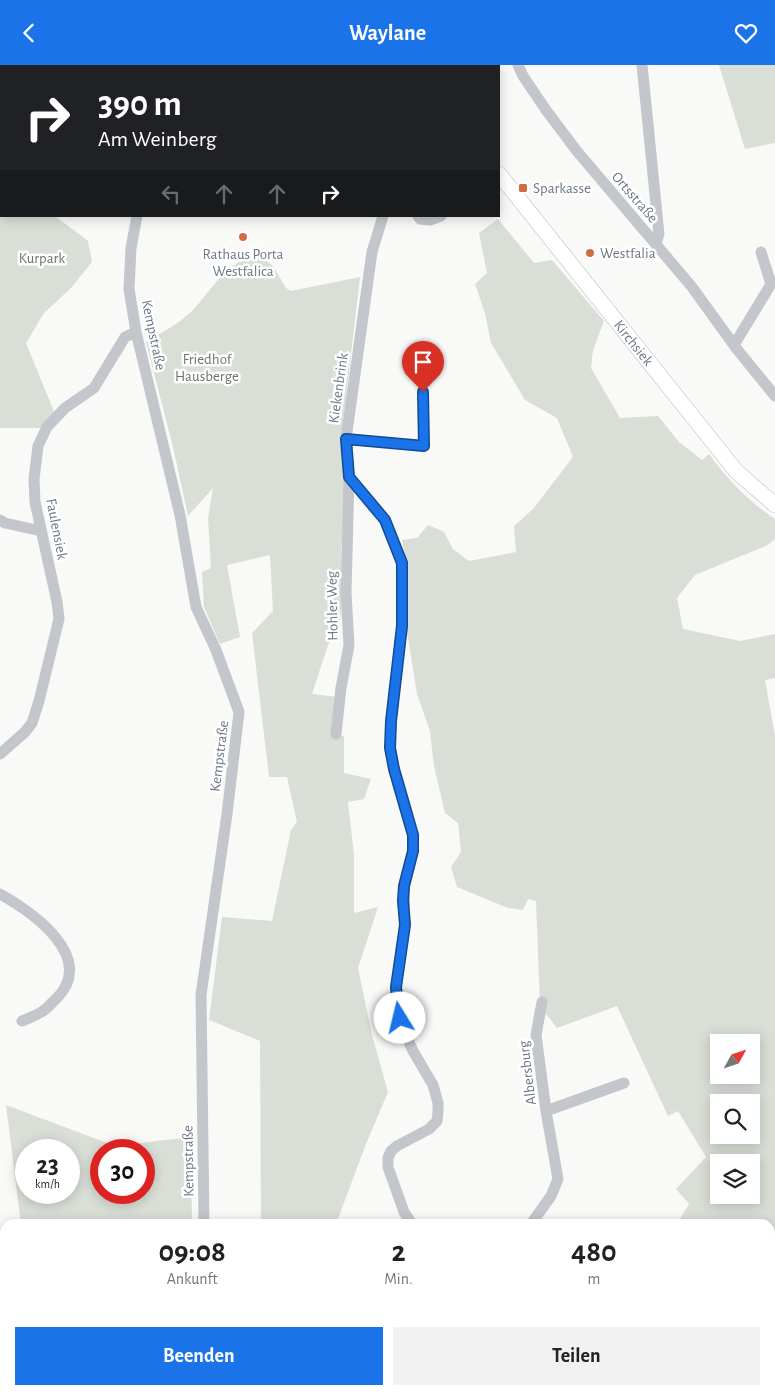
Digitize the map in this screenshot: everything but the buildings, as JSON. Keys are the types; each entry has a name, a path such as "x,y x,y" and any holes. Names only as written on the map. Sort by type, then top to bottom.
{"main road":[{"name":"Kirchsiek","path":"501,180 736,471 775,505"}],"street":[{"name":"Ortsstraße","path":"518,65 542,103 576,150 692,287 734,345 775,396"},
{"path":"642,65 657,205 659,233 656,244"},
{"name":"Kempstraße","path":"137,217 131,248 129,289 136,332 180,515 196,607 216,650 239,712 227,814 201,995 204,1219"},
{"name":"Kiekenbrink","path":"349,477 346,439 372,252 383,217"},
{"path":"419,217 420,219 430,220 438,217"},
{"path":"734,345 771,284 761,252"},
{"name":"Faulensiek","path":"0,754 32,723 59,619 58,602 35,502 34,479 38,445 47,427 65,409 94,388 125,337 136,332"},
{"path":"346,439 424,446 423,392"},
{"path":"349,477 385,520 402,563 402,626 391,721 390,748 394,769 411,827 413,851 404,886 405,925 396,987 403,1029 413,1051 433,1085 438,1103 436,1121 429,1129 397,1146 388,1158 388,1167 404,1212 409,1219"},
{"name":"Hohler Weg","path":"336,733 341,688 349,645 346,593 349,477"},
{"path":"0,520 4,523 41,531"},
{"path":"0,894 32,915 52,932 64,949 70,969 68,980 61,993 44,1011 22,1021"},
{"name":"Albersburg","path":"535,1219 551,1196 558,1179 546,1111 536,1035 542,1002"},
{"name":"Albersburg","path":"546,1111 624,1083"}],"green space":[{"path":"719,65 775,65 775,143 745,149"},
{"name":"Kurpark","path":"0,217 56,217 88,241 92,262 71,288 44,313 26,343 55,414 43,428 0,428"},
{"path":"498,219 534,263 552,260 604,321 593,350 591,368 620,418 658,416 679,442 702,460 709,454 739,489 775,519 775,539 766,546 695,575 677,598 683,629 740,641 775,634 775,678 765,680 775,736 775,1219 680,1219 689,1204 676,1189 706,1157 678,1111 668,1116 617,1006 557,1028 540,1006 536,901 528,899 523,910 508,908 457,887 451,867 461,852 458,823 445,813 434,766 430,731 417,694 406,626 408,570 402,540 417,538 428,525 444,532 453,549 469,561 516,552 514,526 533,509 573,457 557,418 525,400 491,343 485,313 475,284 487,273 479,233"},
{"name":"Friedhof Hausberge","path":"257,253 273,266 286,288 291,291 360,277 342,432 345,500 341,551 341,613 339,626 328,645 312,694 338,697 332,734 344,736 344,773 371,779 364,799 348,802 354,855 354,913 378,907 358,968 372,1035 388,1092 338,1219 261,1219 260,1041 209,1020 222,917 272,921 291,830 297,822 287,777 269,777 252,633 273,611 270,555 227,565 240,637 220,644 204,607 202,572 211,568 208,518 213,488 188,516 173,447 146,342 183,319 221,277 246,258"},
{"path":"6,1105 96,1139 90,1139 90,1204 155,1204 155,1141 191,1137 192,1219 20,1219 18,1204 80,1204 80,1139 15,1139 15,1176"}],"place":[{"name":"Sparkasse","path":"523,188"},
{"name":"Rathaus Porta Westfalica","path":"243,237"},
{"name":"Westfalia","path":"590,253"}],"route":[{"path":"400,1018 396,987 405,925 404,886 413,851 413,835 394,769 390,748 391,721 402,626 402,563 385,520 349,477 346,439 424,446 423,392"}]}
